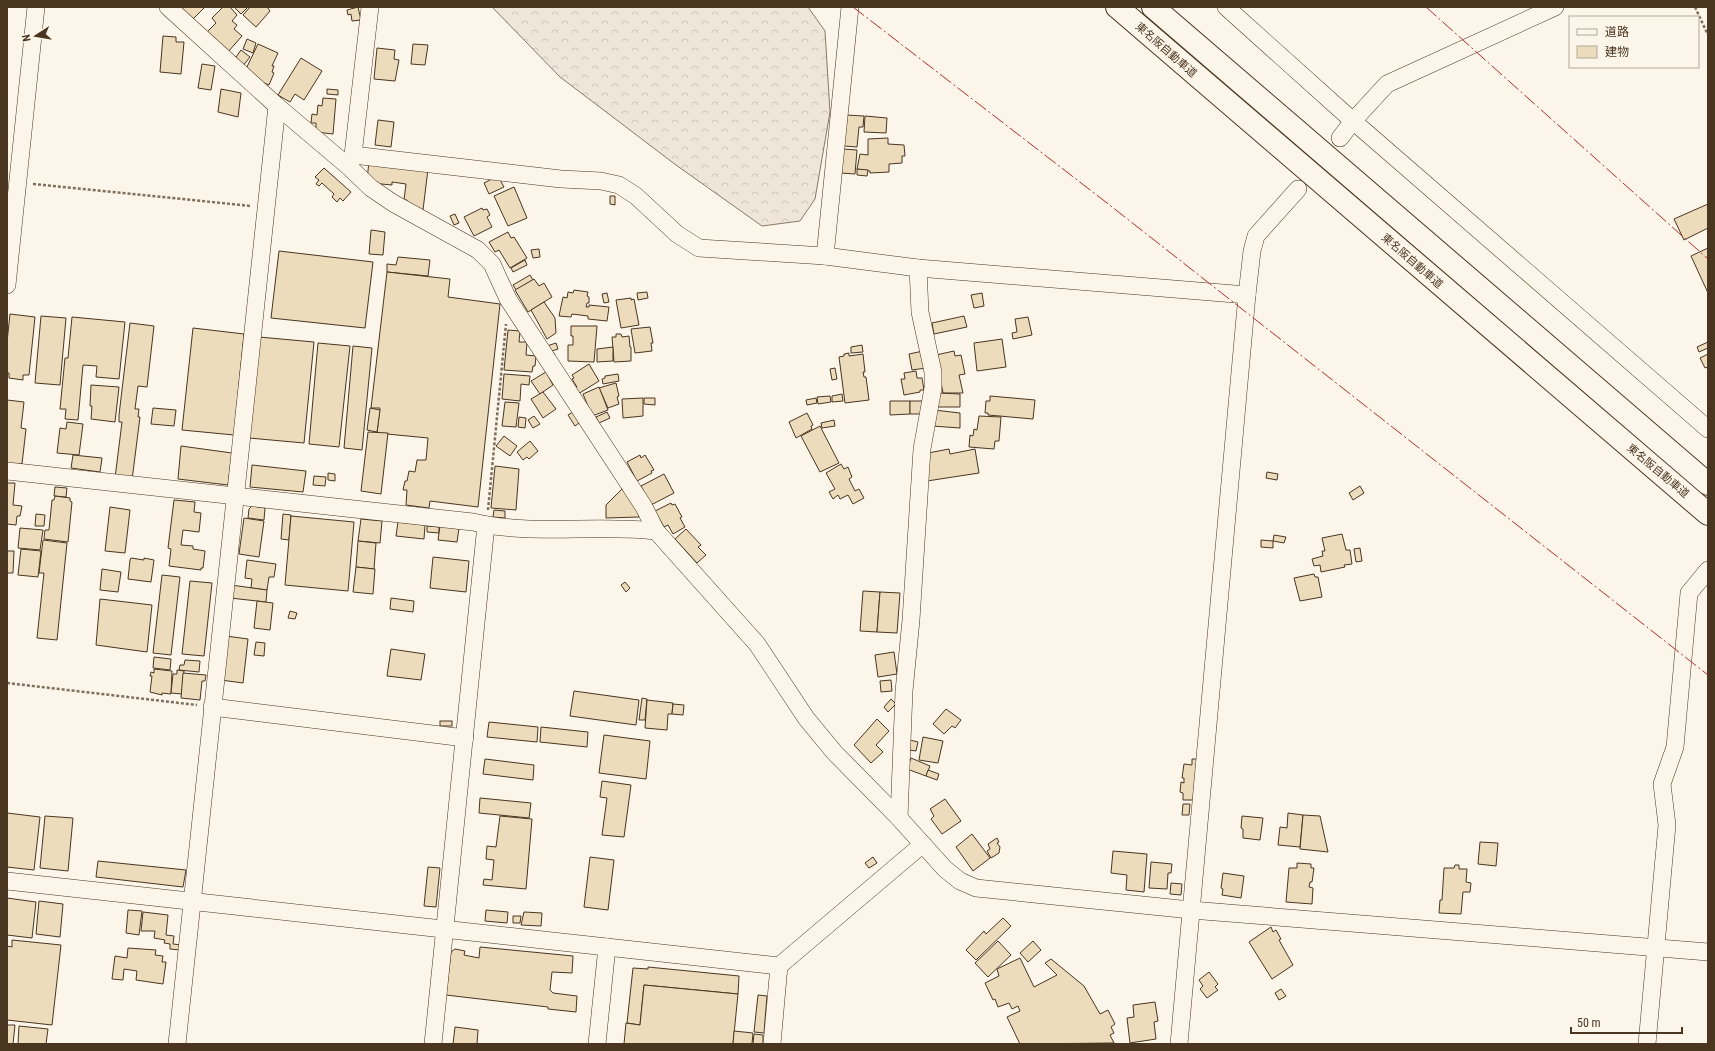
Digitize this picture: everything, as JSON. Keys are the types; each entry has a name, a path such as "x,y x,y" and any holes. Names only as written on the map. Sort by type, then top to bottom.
{"highway":[{"name":"東名阪自動車道","path":"1117,7 1708,514"},
{"name":"東名阪自動車道","path":"1153,7 1708,484"}],"street":[{"path":"7,285 36,7"},
{"path":"168,7 277,106 351,161 371,188 393,203 478,250 492,264 508,299 644,507 656,531 757,644 806,718 834,752 899,818 945,869 960,881 976,888 1191,910 1708,952"},
{"path":"351,161 370,7"},
{"path":"825,256 850,7"},
{"path":"1226,7 1353,121 1708,429"},
{"path":"1340,138 1353,121 1387,84 1555,7"},
{"path":"177,1044 277,106"},
{"path":"351,161 601,181 619,185 636,196 677,234 699,248 825,256 918,268 1247,295"},
{"path":"1179,1044 1252,251 1256,236 1298,189"},
{"path":"899,818 904,691 911,620 922,449 933,388 933,372 920,312 918,268"},
{"path":"7,471 473,522 508,528 634,528 656,531"},
{"path":"433,1044 486,525"},
{"path":"1647,1044 1667,825 1662,784 1675,747 1689,593 1708,570"},
{"path":"212,707 465,738"},
{"path":"772,1044 778,966 923,844"},
{"path":"7,881 778,966"},
{"path":"597,1044 607,947"}],"path":[{"path":"1695,7 1708,35"},
{"path":"18,182 266,208"},
{"path":"486,525 508,299"},
{"path":"7,683 212,707"}],"green space":[{"path":"492,7 808,7 825,31 830,112 815,199 800,221 762,226 676,165 560,77"}],"building":[{"path":"177,7 205,7 191,21"},
{"path":"223,7 230,7 237,15 232,21 237,25 234,29 242,36 227,53 206,33 216,23 212,18"},
{"path":"234,7 248,7 241,14"},
{"path":"250,7 267,7 270,11 256,27 243,15"},
{"path":"358,7 361,20 352,21 351,14 348,15 347,10"},
{"path":"163,36 176,37 176,42 184,42 181,74 160,72"},
{"path":"247,39 256,43 253,53 243,49"},
{"path":"258,44 278,53 272,66 274,66 272,72 274,73 269,85 248,76 245,71"},
{"path":"413,44 428,45 425,65 411,64"},
{"path":"377,48 395,50 394,59 399,60 395,81 374,79"},
{"path":"241,50 250,57 242,67 234,60"},
{"path":"301,58 322,71 304,100 295,94 290,102 278,95"},
{"path":"202,64 215,66 211,90 198,88"},
{"path":"221,89 241,93 238,117 218,112"},
{"path":"327,89 338,90 338,95 327,94"},
{"path":"323,98 336,99 333,134 316,132 316,123 311,123 312,114 317,115 318,105 322,106"},
{"path":"846,115 864,116 863,127 859,127 857,147 844,146"},
{"path":"865,116 887,118 886,133 864,132"},
{"path":"378,120 394,122 391,147 375,145"},
{"path":"888,138 888,144 904,145 905,156 902,156 902,163 889,164 889,172 870,173 870,171 857,169 860,154 868,155 868,139"},
{"path":"843,149 857,150 855,174 841,173"},
{"path":"369,162 428,169 423,210 406,208 407,200 404,200 406,184 392,182 392,185 371,183 367,179"},
{"path":"324,168 351,192 343,201 340,198 337,202 332,197 334,194 322,183 319,186 316,184 319,180 315,177"},
{"path":"857,169 868,170 867,176 857,175"},
{"path":"498,176 504,187 489,194 484,183"},
{"path":"514,187 527,218 508,226 494,196"},
{"path":"610,196 615,196 615,205 610,204"},
{"path":"1708,204 1708,228 1684,240 1674,219"},
{"path":"482,208 483,210 487,209 490,215 487,217 492,227 474,236 464,217"},
{"path":"455,214 459,223 454,225 450,216"},
{"path":"371,230 385,232 383,255 369,254"},
{"path":"508,232 511,238 514,237 527,258 510,268 499,250 495,252 489,242"},
{"path":"1708,248 1708,293 1691,256"},
{"path":"539,249 540,257 533,258 531,250"},
{"path":"279,251 373,262 365,328 271,318"},
{"path":"398,257 430,260 428,276 387,272 387,264 396,265"},
{"path":"525,260 527,265 513,272 511,268"},
{"path":"387,272 450,279 448,297 500,304 478,507 430,501 429,508 406,505 407,490 403,490 405,481 407,481 409,471 415,472 417,460 426,460 428,438 377,433 380,408 371,408"},
{"path":"530,275 533,280 516,290 513,285"},
{"path":"534,279 539,286 544,283 552,297 528,312 515,290"},
{"path":"574,290 588,292 587,296 589,297 589,303 587,303 586,307 589,307 589,305 609,307 607,321 588,319 588,316 572,314 571,317 559,316 563,297 567,298 568,292 573,293"},
{"path":"647,292 648,298 638,300 637,293"},
{"path":"607,293 609,302 604,303 602,294"},
{"path":"982,293 984,306 974,308 971,295"},
{"path":"631,298 631,300 634,299 639,325 621,328 616,300"},
{"path":"544,302 555,318 556,333 547,339 531,310"},
{"path":"10,314 35,317 29,375 23,375 23,380 9,378 9,373 7,373 7,342"},
{"path":"41,316 66,318 60,385 35,383"},
{"path":"964,316 967,327 934,334 932,323"},
{"path":"72,317 125,322 119,379 96,377 97,366 83,365 78,420 65,419 66,409 60,409 65,358 68,358"},
{"path":"1028,317 1032,335 1013,339 1012,333 1017,332 1015,319"},
{"path":"130,323 154,326 147,387 138,386 135,409 139,409 138,417 140,417 132,480 115,478 122,422 119,422 119,415"},
{"path":"571,326 597,326 594,362 568,361 568,345 573,345"},
{"path":"650,327 653,343 651,343 652,351 635,353 631,329"},
{"path":"193,328 244,334 234,435 182,430"},
{"path":"508,330 520,331 519,342 527,342 526,355 536,356 535,366 533,366 532,372 504,370"},
{"path":"616,334 621,334 622,337 629,336 631,361 614,362 612,337 616,337"},
{"path":"259,337 314,342 304,443 249,438"},
{"path":"1002,339 1006,367 977,371 974,343"},
{"path":"1708,342 1708,348 1699,352 1697,347"},
{"path":"318,343 350,346 339,447 309,444"},
{"path":"556,343 558,349 552,351 555,355 547,346"},
{"path":"862,345 863,352 851,353 851,347"},
{"path":"353,346 372,348 362,450 344,448"},
{"path":"613,347 613,361 597,362 597,349"},
{"path":"923,351 926,368 912,370 909,354"},
{"path":"954,351 955,356 961,355 965,374 959,375 963,393 943,393 936,355"},
{"path":"849,353 849,356 863,354 865,372 863,372 864,377 866,377 869,400 845,403 839,357"},
{"path":"1708,354 1708,367 1705,368 1700,358"},
{"path":"589,364 599,381 578,394 575,388 577,387 572,379 574,378 572,375"},
{"path":"835,368 837,379 832,380 830,369"},
{"path":"916,371 917,378 922,378 924,390 904,395 901,379 905,379 904,373"},
{"path":"546,372 553,385 540,394 531,381"},
{"path":"504,374 530,376 529,385 521,384 520,401 502,399"},
{"path":"618,374 619,381 603,384 602,379 605,378 605,376"},
{"path":"616,383 619,404 608,408 599,388"},
{"path":"91,385 119,387 115,422 91,419"},
{"path":"599,387 608,410 592,416 583,394"},
{"path":"543,392 556,409 543,418 531,399"},
{"path":"938,393 960,394 960,407 938,407"},
{"path":"842,394 843,401 832,402 832,396"},
{"path":"830,396 831,402 818,404 817,397"},
{"path":"990,396 1035,400 1033,419 988,415 988,413 985,413 986,401 990,401"},
{"path":"643,398 643,416 623,418 622,399"},
{"path":"644,398 655,398 655,405 644,404"},
{"path":"816,398 817,403 807,405 806,400"},
{"path":"7,400 24,402 21,428 26,429 22,464 7,464"},
{"path":"890,401 910,401 910,414 890,415"},
{"path":"910,401 925,401 924,414 910,414"},
{"path":"505,402 519,403 516,427 502,426"},
{"path":"153,408 176,410 174,426 151,424"},
{"path":"370,408 380,410 377,432 367,430"},
{"path":"934,410 960,413 960,428 932,426"},
{"path":"573,412 579,423 575,426 568,415"},
{"path":"607,412 610,418 599,423 596,417"},
{"path":"807,413 813,425 811,426 812,429 796,438 789,422"},
{"path":"534,416 540,424 533,428 528,420"},
{"path":"979,416 1001,417 999,441 995,441 994,449 969,447 970,435 973,436 974,429 977,430"},
{"path":"519,417 526,418 525,428 518,427"},
{"path":"834,420 835,426 822,428 821,423"},
{"path":"67,422 83,424 79,455 57,453 60,428 66,429"},
{"path":"820,426 839,463 820,472 801,436"},
{"path":"368,432 388,433 381,494 361,491"},
{"path":"504,436 517,446 510,456 496,446"},
{"path":"530,441 538,451 529,459 527,457 523,460 517,452"},
{"path":"181,446 232,453 228,485 178,479"},
{"path":"949,449 950,454 975,449 979,473 927,481 928,453"},
{"path":"73,455 102,458 100,472 71,468"},
{"path":"640,455 641,458 645,455 654,470 651,471 652,473 637,481 627,462"},
{"path":"841,464 844,469 848,467 852,477 849,479 855,491 859,489 864,498 853,504 848,495 840,499 838,495 833,499 829,492 835,489 826,473"},
{"path":"252,465 306,471 303,492 250,487"},
{"path":"495,466 519,469 516,510 491,508"},
{"path":"1267,472 1278,474 1277,480 1266,478"},
{"path":"328,473 335,474 335,481 328,480"},
{"path":"664,474 674,493 651,505 641,486"},
{"path":"314,476 326,477 325,486 313,485"},
{"path":"7,483 15,483 13,505 22,506 20,516 17,516 16,525 7,524"},
{"path":"1360,486 1364,493 1353,500 1349,493"},
{"path":"55,487 67,488 66,497 54,496"},
{"path":"624,487 640,509 639,517 606,518 606,505"},
{"path":"55,496 70,498 70,501 72,502 68,542 44,539 45,530 49,530 52,500 54,500"},
{"path":"174,500 195,502 194,512 201,513 199,532 183,530 181,545 193,546 193,549 205,551 203,568 201,568 201,570 169,566 171,549 168,548"},
{"path":"671,503 672,505 675,504 682,517 680,518 685,527 673,534 668,525 664,527 655,511"},
{"path":"252,506 265,508 264,520 248,518 249,509"},
{"path":"110,507 130,510 125,553 105,551"},
{"path":"494,510 505,511 505,518 493,517"},
{"path":"36,514 45,515 44,526 35,526"},
{"path":"283,514 291,515 289,540 281,539"},
{"path":"291,516 354,522 348,591 285,585"},
{"path":"244,518 264,521 259,557 239,554"},
{"path":"361,519 382,521 380,543 358,541"},
{"path":"398,522 425,525 424,539 396,536"},
{"path":"427,526 439,527 439,533 427,532"},
{"path":"440,526 459,528 457,542 438,540"},
{"path":"20,528 43,530 40,550 18,548"},
{"path":"686,529 701,545 698,547 706,555 697,563 675,539"},
{"path":"1342,534 1346,550 1350,550 1352,564 1321,572 1320,565 1314,566 1312,559 1323,556 1322,551 1325,551 1322,538"},
{"path":"1274,535 1286,537 1284,543 1273,541"},
{"path":"43,540 67,543 57,640 37,638 44,573 39,573"},
{"path":"1261,540 1273,541 1273,548 1261,547"},
{"path":"358,541 376,543 374,569 356,567"},
{"path":"1360,548 1362,561 1356,562 1354,549"},
{"path":"21,549 41,551 38,577 18,575"},
{"path":"7,551 14,551 13,573 7,573"},
{"path":"433,557 469,561 466,592 430,588"},
{"path":"131,558 154,560 151,582 128,579"},
{"path":"247,560 276,564 274,577 269,577 267,590 251,588 252,579 245,578"},
{"path":"356,567 375,569 373,594 353,592"},
{"path":"102,569 121,572 118,592 100,590"},
{"path":"1314,574 1315,577 1318,577 1322,597 1300,601 1294,578"},
{"path":"162,575 180,577 171,655 153,653"},
{"path":"190,581 212,583 204,656 182,654"},
{"path":"625,582 630,588 626,592 621,585"},
{"path":"231,585 267,590 266,602 230,598"},
{"path":"863,591 880,592 877,632 860,631"},
{"path":"880,592 900,593 897,633 877,632"},
{"path":"391,598 414,601 413,612 390,609"},
{"path":"100,599 152,605 147,652 96,645"},
{"path":"257,601 273,603 270,630 254,628"},
{"path":"290,611 297,613 295,619 288,618"},
{"path":"226,636 248,639 243,683 221,680"},
{"path":"256,642 265,643 264,656 254,655"},
{"path":"391,649 425,654 421,680 387,676"},
{"path":"894,652 897,674 878,677 875,655"},
{"path":"154,657 171,659 170,670 153,668"},
{"path":"185,660 200,661 199,672 179,670 180,665 184,665"},
{"path":"154,669 172,671 171,694 162,693 162,695 150,692 152,676 150,676 151,672 154,673"},
{"path":"177,670 184,671 182,694 171,693 173,674 177,674"},
{"path":"183,673 206,675 205,681 202,681 200,700 181,698"},
{"path":"891,680 892,691 881,692 880,681"},
{"path":"574,691 639,700 636,725 570,716"},
{"path":"642,698 647,699 645,720 639,720"},
{"path":"891,699 896,704 888,712 884,707"},
{"path":"647,700 673,703 672,714 668,714 667,730 645,728"},
{"path":"673,704 684,705 683,715 672,714"},
{"path":"946,709 961,720 955,728 952,726 944,734 933,724"},
{"path":"877,719 889,731 876,745 883,752 871,763 854,745"},
{"path":"440,721 452,721 452,726 440,726"},
{"path":"489,722 538,727 537,742 487,737"},
{"path":"541,727 588,732 587,747 540,742"},
{"path":"604,735 650,741 646,779 599,773"},
{"path":"923,737 943,741 938,763 919,760"},
{"path":"910,740 918,742 916,751 909,750"},
{"path":"911,758 930,766 926,776 907,769"},
{"path":"485,759 534,765 533,780 483,774"},
{"path":"1192,759 1197,759 1193,800 1183,800 1183,793 1180,792 1181,782 1184,783 1184,778 1182,778 1184,764 1192,765"},
{"path":"928,770 939,774 937,780 926,776"},
{"path":"602,781 631,785 624,837 602,835 607,798 600,797"},
{"path":"480,798 531,803 529,818 479,813"},
{"path":"945,799 961,821 942,834 931,819 934,816 930,809"},
{"path":"1183,804 1190,804 1189,815 1182,815"},
{"path":"7,813 40,817 34,870 7,867"},
{"path":"1288,813 1303,815 1300,847 1278,845 1280,827 1287,828"},
{"path":"1303,815 1320,816 1328,852 1300,849"},
{"path":"45,816 73,818 68,871 40,868"},
{"path":"500,816 532,819 526,889 483,885 484,879 492,880 494,860 486,859 487,846 496,847"},
{"path":"1242,816 1263,818 1260,840 1243,838 1243,829 1241,828"},
{"path":"972,834 990,858 973,871 956,847"},
{"path":"997,838 999,842 997,843 1000,847 999,853 991,858 987,851 990,849 988,844"},
{"path":"1480,842 1498,843 1496,866 1478,864"},
{"path":"1113,851 1147,854 1144,892 1126,890 1127,875 1111,873"},
{"path":"590,857 614,860 608,910 584,907"},
{"path":"873,857 877,863 869,868 865,863"},
{"path":"98,861 186,870 183,887 96,877"},
{"path":"1151,862 1172,864 1171,873 1168,873 1167,889 1149,888"},
{"path":"1297,863 1311,864 1311,868 1314,868 1312,882 1310,882 1309,887 1313,888 1312,904 1286,902 1289,868 1297,868"},
{"path":"1455,865 1459,865 1459,869 1467,869 1466,882 1471,883 1470,892 1463,892 1461,914 1439,913 1440,900 1442,900 1444,868 1454,868"},
{"path":"428,867 440,868 436,907 424,906"},
{"path":"1223,873 1244,876 1241,898 1222,895 1223,889 1221,888"},
{"path":"1171,883 1182,884 1181,895 1170,894"},
{"path":"7,898 36,902 32,938 7,935"},
{"path":"39,901 63,904 60,937 36,934"},
{"path":"128,910 142,911 139,935 126,933"},
{"path":"486,910 508,912 507,923 485,921"},
{"path":"143,912 168,915 166,935 174,936 173,944 181,945 180,950 170,949 170,944 164,943 165,940 154,938 155,931 141,931"},
{"path":"524,912 542,913 541,926 521,925"},
{"path":"513,916 521,916 520,923 513,923"},
{"path":"1003,918 1011,926 976,960 966,950 984,931 986,934"},
{"path":"1271,927 1273,932 1276,930 1281,939 1279,940 1293,965 1272,979 1249,942"},
{"path":"12,940 61,945 52,1025 7,1020 7,946 12,947"},
{"path":"998,941 1011,955 988,977 975,963"},
{"path":"1033,941 1041,950 1028,962 1020,953"},
{"path":"480,947 573,956 572,973 552,972 550,990 553,993 577,996 576,1012 548,1009 548,1007 446,995 451,952 455,949 465,951 464,955 479,958"},
{"path":"128,948 156,950 155,955 163,956 162,962 166,962 163,984 136,980 137,971 124,969 123,980 112,979 115,956 127,958"},
{"path":"1020,958 1034,987 1057,975 1045,963 1051,959 1084,986 1100,1014 1108,1010 1115,1024 1111,1027 1114,1033 1110,1035 1114,1043 1020,1044 1007,1017 1020,1011 1018,1006 1012,1009 1009,1003 998,1007 985,983 999,976 997,969"},
{"path":"648,967 739,976 738,994 644,985 640,1025 627,1023 633,968 648,969"},
{"path":"1209,972 1218,984 1215,987 1218,990 1207,998 1200,989 1203,986 1199,980"},
{"path":"644,985 738,994 733,1044 624,1044 626,1023 640,1025"},
{"path":"1281,989 1286,996 1279,1000 1275,993"},
{"path":"758,995 767,996 764,1033 754,1032"},
{"path":"1155,1002 1158,1021 1154,1022 1156,1039 1130,1043 1127,1018 1134,1017 1133,1005"},
{"path":"7,1025 15,1025 13,1044 7,1044"},
{"path":"19,1026 48,1029 46,1044 18,1044"},
{"path":"455,1027 478,1030 477,1044 453,1044"},
{"path":"734,1031 753,1033 752,1044 733,1044"},
{"path":"754,1034 763,1035 763,1044 753,1044"}],"power":[{"path":"853,7 1107,203 1708,675"},
{"path":"1426,7 1708,259"}]}
